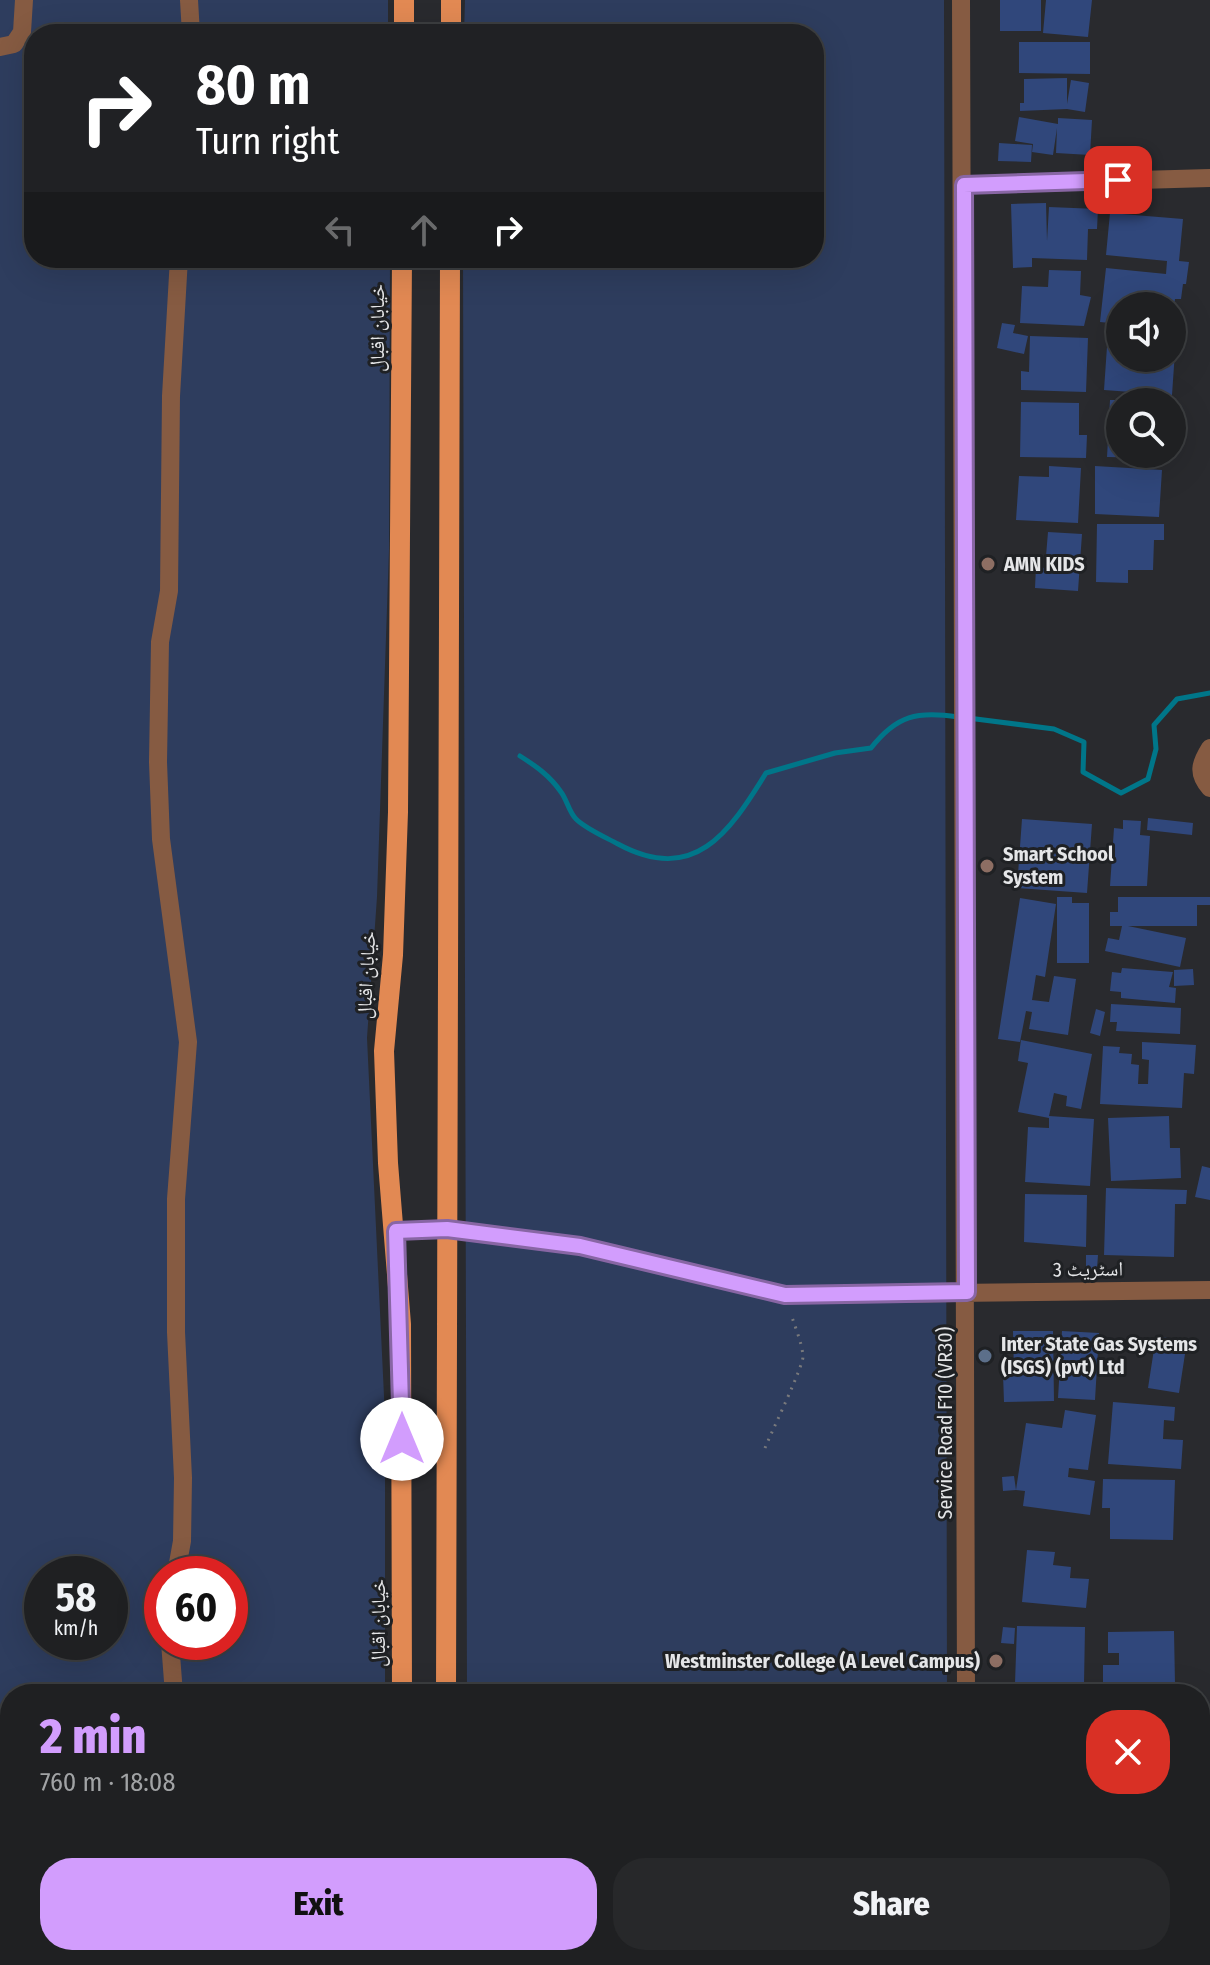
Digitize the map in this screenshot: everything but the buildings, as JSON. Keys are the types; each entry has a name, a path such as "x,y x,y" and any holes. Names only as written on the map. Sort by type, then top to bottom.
{"main road":[{"path":"404,0 404,24"},
{"path":"451,0 451,24"},
{"name":"خیابان اقبال","path":"402,268 398,812 393,955 384,1051 388,1163 396,1231 402,1338 402,1684"},
{"path":"446,1684 450,268"}],"street":[{"path":"0,47 14,44 22,32 24,0"},
{"path":"189,0 190,24"},
{"name":"Service Road F10 (VR30)","path":"961,0 964,185 966,1684"},
{"path":"964,185 1210,178"},
{"path":"178,268 171,396 169,591 160,642 158,762 161,839 188,1042 176,1199 176,1332 183,1450 179,1556"},
{"path":"1210,748 1201,762 1201,775 1210,788"},
{"name":"اسٹریٹ 3","path":"396,1231 447,1229 580,1246 785,1295 1210,1290"},
{"path":"171,1660 173,1684"}],"path":[{"path":"765,1448 783,1401 802,1367 803,1355 785,1295"}],"shaded area":[{"path":"0,0 388,0 388,24 24,24 24,268 390,268 389,550 377,897 367,1038 385,1417 385,1684 0,1684"},
{"path":"465,0 944,0 947,1684 467,1684 463,268 824,268 824,24 464,24"}],"waterway":[{"path":"968,718 1054,729 1084,742 1083,772 1121,793 1148,779 1156,749 1154,725 1177,699 1210,693"},
{"path":"520,756 552,781 574,816 585,826 645,855 668,859 688,855 707,846 723,833 766,773 835,753 871,748 890,728 919,715 958,717"}],"place":[{"name":"AMN KIDS","path":"988,564"},
{"name":"Smart School System","path":"987,866"},
{"name":"Inter State Gas Systems (ISGS) (pvt) Ltd","path":"985,1356"},
{"name":"Westminster College (A Level Campus)","path":"996,1661"}],"route":[{"path":"402,1439 396,1231 447,1229 580,1246 785,1295 967,1292 964,185 1118,180"}]}
